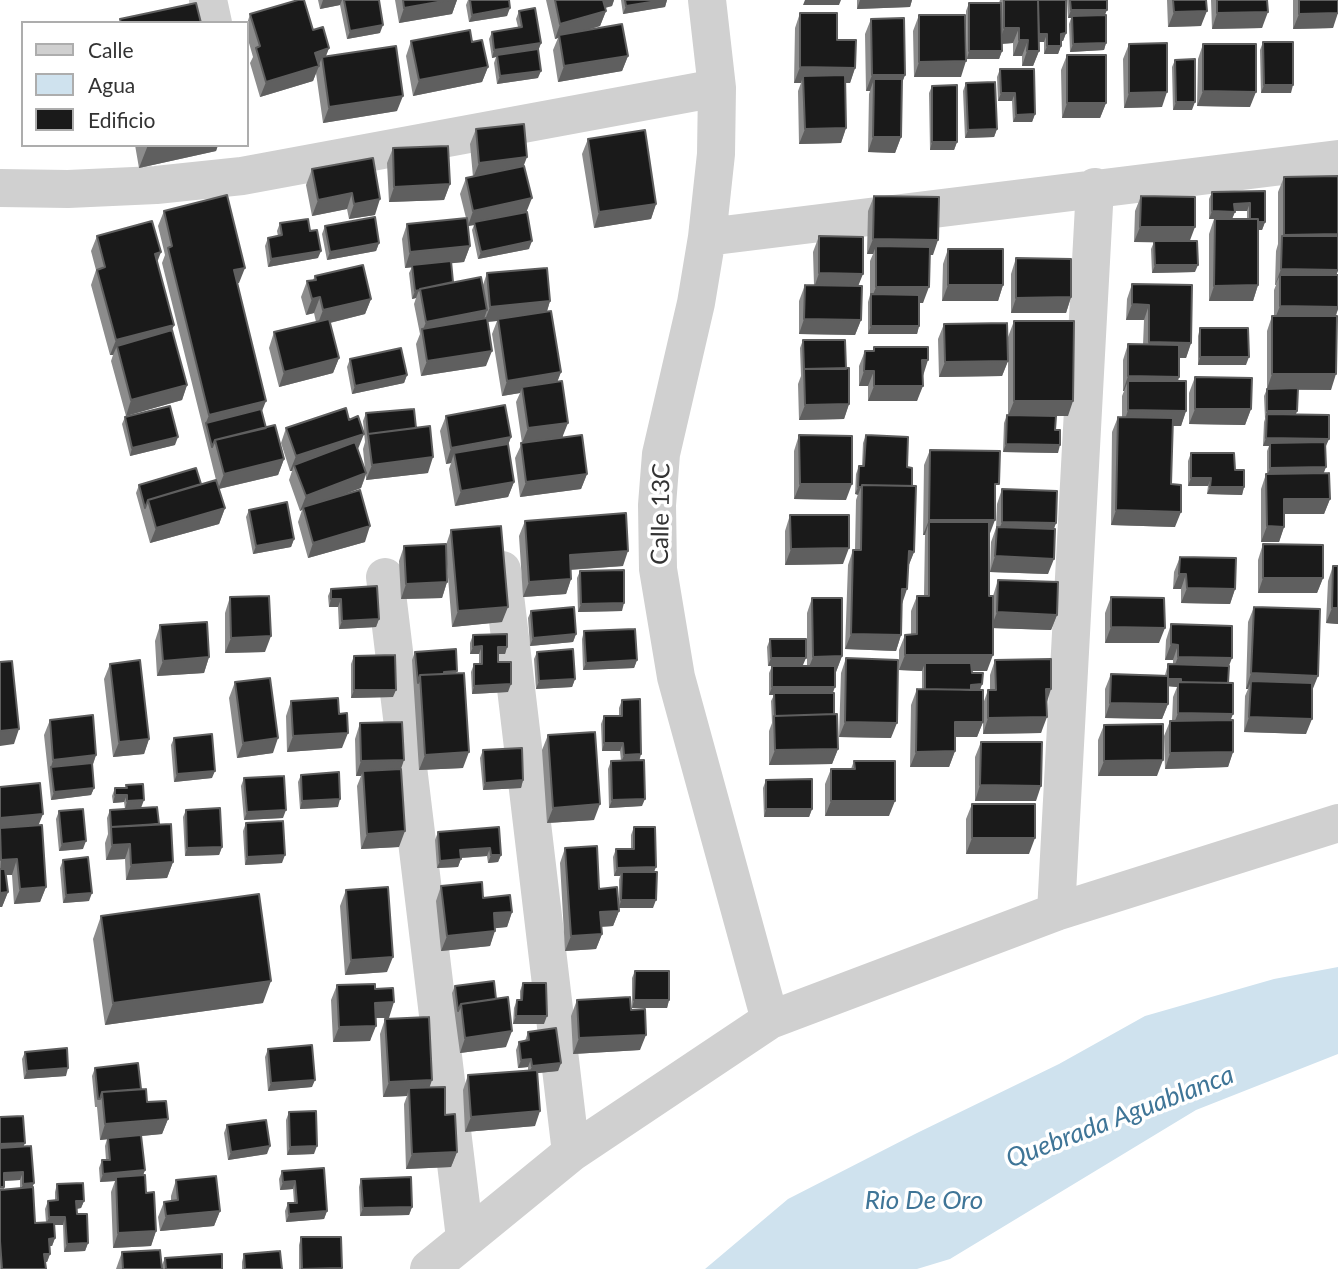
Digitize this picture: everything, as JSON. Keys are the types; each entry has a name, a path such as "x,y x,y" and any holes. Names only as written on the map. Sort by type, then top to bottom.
{"street":[{"path":"208,0 213,21"},
{"name":"Calle 13C","path":"706,0 717,88 716,154 707,237 696,303 661,454 657,505 658,569 676,677 770,1020"},
{"path":"0,188 68,189 143,185 240,160 717,88"},
{"path":"707,237 1338,159"},
{"path":"1056,912 1095,187"},
{"path":"502,570 571,1153"},
{"path":"385,577 466,1238"},
{"path":"429,1269 571,1153 770,1020 1056,912 1338,823"}],"water":[{"name":"Rio De Oro","path":"1338,967 1338,1054 1196,1110 950,1259 917,1269 705,1269 788,1199 1059,1064 1145,1016 1274,979"}],"building":[{"path":"304,0 313,30 323,27 329,48 315,53 319,66 266,82 256,48 260,46 250,14"},
{"path":"344,0 379,0 383,25 350,31"},
{"path":"403,0 449,0 404,8"},
{"path":"470,0 509,0 510,8 472,15"},
{"path":"555,0 603,0 606,11 560,24"},
{"path":"625,0 663,0 626,6"},
{"path":"1004,0 1038,0 1039,51 1027,51 1028,40 1019,40 1019,28 1004,28"},
{"path":"1038,0 1066,0 1066,33 1061,34 1061,46 1047,46 1047,34 1039,34"},
{"path":"1070,0 1107,0 1107,10 1071,10"},
{"path":"1173,0 1206,0 1207,11 1174,12"},
{"path":"1217,0 1267,0 1268,12 1217,13"},
{"path":"1299,0 1338,0 1338,13 1299,14"},
{"path":"196,3 200,21 120,21"},
{"path":"969,3 1001,3 1002,51 969,51"},
{"path":"535,8 541,43 494,50 492,32 522,27 519,11"},
{"path":"800,13 837,13 837,40 856,40 855,68 800,67"},
{"path":"919,15 965,15 966,61 919,62"},
{"path":"1106,15 1106,43 1073,44 1072,16"},
{"path":"904,18 905,75 872,75 871,19"},
{"path":"622,24 628,56 564,66 559,35"},
{"path":"470,30 472,42 482,40 488,67 419,80 411,41"},
{"path":"1263,42 1293,42 1293,85 1264,85"},
{"path":"1167,43 1167,92 1129,93 1129,44"},
{"path":"1203,44 1256,44 1256,92 1203,91"},
{"path":"396,46 403,96 329,107 322,57"},
{"path":"538,49 541,71 500,76 497,55"},
{"path":"1067,55 1106,55 1106,103 1067,103"},
{"path":"1195,59 1195,102 1176,102 1175,60"},
{"path":"1000,69 1034,69 1035,114 1016,115 1015,93 1001,93"},
{"path":"845,75 846,128 805,129 803,76"},
{"path":"874,79 902,79 901,137 873,137"},
{"path":"995,82 997,129 968,130 966,83"},
{"path":"957,85 957,142 932,142 932,86"},
{"path":"524,124 527,157 479,163 476,129"},
{"path":"645,130 656,204 599,212 588,139"},
{"path":"448,146 450,184 394,187 393,148"},
{"path":"373,158 380,199 354,204 352,193 318,200 312,169"},
{"path":"524,166 532,198 473,211 466,178"},
{"path":"1338,176 1338,234 1284,235 1284,177"},
{"path":"1265,191 1265,222 1250,219 1250,203 1234,204 1235,212 1212,211 1212,192"},
{"path":"227,195 245,268 234,270 266,401 209,415 168,248 172,246 164,211"},
{"path":"874,196 939,197 938,240 873,239"},
{"path":"1141,196 1195,197 1195,227 1140,227"},
{"path":"527,212 532,241 481,252 474,222"},
{"path":"375,217 379,243 330,252 325,226"},
{"path":"467,218 470,246 410,252 407,224"},
{"path":"308,219 310,231 317,230 321,251 271,259 268,238 282,235 280,223"},
{"path":"1215,219 1258,219 1258,285 1214,286"},
{"path":"152,221 161,252 155,254 174,325 116,340 97,270 105,267 97,236"},
{"path":"819,236 863,237 863,274 819,273"},
{"path":"1282,236 1338,236 1338,270 1281,269"},
{"path":"1154,241 1197,241 1198,265 1155,265"},
{"path":"876,246 930,247 929,287 876,287"},
{"path":"948,249 1003,249 1003,285 948,285"},
{"path":"1016,258 1071,259 1071,297 1016,298"},
{"path":"451,261 453,282 415,291 412,265"},
{"path":"363,265 371,299 323,310 320,297 312,299 307,281 316,280 315,276"},
{"path":"547,268 550,301 490,307 487,273"},
{"path":"1280,275 1338,275 1338,307 1280,306"},
{"path":"481,277 487,310 426,322 420,289"},
{"path":"1132,284 1192,285 1191,343 1149,342 1149,305 1132,304"},
{"path":"805,285 862,286 861,320 804,319"},
{"path":"871,294 919,295 919,326 871,326"},
{"path":"551,311 561,372 507,381 498,319"},
{"path":"1272,316 1337,316 1336,374 1272,374"},
{"path":"487,318 492,351 427,361 422,329"},
{"path":"329,319 339,358 284,372 274,332"},
{"path":"1014,321 1074,321 1073,401 1014,401"},
{"path":"1007,323 1008,361 945,362 944,324"},
{"path":"1200,328 1248,328 1249,357 1200,357"},
{"path":"172,330 187,385 131,400 117,346"},
{"path":"803,340 845,340 846,369 804,369"},
{"path":"1128,344 1179,345 1179,377 1128,376"},
{"path":"874,347 928,347 928,360 922,360 923,386 874,386 874,371 864,371 865,351 874,351"},
{"path":"401,348 407,375 355,386 350,359"},
{"path":"849,368 849,404 805,405 804,369"},
{"path":"1195,377 1252,378 1251,409 1195,409"},
{"path":"562,381 568,423 528,428 522,387"},
{"path":"1128,381 1186,381 1186,411 1128,410"},
{"path":"1298,388 1297,411 1267,411 1267,389"},
{"path":"505,405 511,437 451,448 446,416"},
{"path":"170,406 178,437 132,448 125,417"},
{"path":"346,408 349,420 358,416 364,434 296,456 286,428"},
{"path":"261,409 266,428 215,440 212,447 206,423"},
{"path":"414,409 416,428 368,435 366,413"},
{"path":"1267,414 1329,415 1329,439 1266,438"},
{"path":"1007,415 1056,416 1055,430 1060,430 1060,445 1006,444"},
{"path":"1118,417 1173,418 1171,484 1181,485 1181,512 1116,510"},
{"path":"275,425 284,459 224,474 215,440"},
{"path":"430,426 433,457 372,465 368,434"},
{"path":"582,435 587,474 526,482 521,443"},
{"path":"799,435 852,436 852,484 800,484"},
{"path":"866,435 908,437 907,467 912,468 912,486 858,487 859,466 864,466"},
{"path":"355,442 366,473 306,496 294,465"},
{"path":"1325,442 1326,467 1270,468 1270,443"},
{"path":"508,444 514,482 461,491 454,453"},
{"path":"930,450 1000,451 999,484 995,484 995,520 929,520"},
{"path":"1191,453 1234,453 1235,470 1244,470 1244,487 1210,487 1211,478 1191,478"},
{"path":"196,468 201,484 148,500 145,508 139,485"},
{"path":"1329,473 1330,499 1284,499 1284,527 1267,526 1266,474"},
{"path":"216,480 225,508 156,528 148,500"},
{"path":"862,485 916,486 914,552 909,551 907,589 902,589 901,635 851,634 853,550 861,550"},
{"path":"1002,489 1057,491 1056,523 1002,522"},
{"path":"360,490 370,526 313,543 303,507"},
{"path":"287,502 294,539 256,546 249,510"},
{"path":"626,513 628,551 570,555 571,579 529,582 525,521"},
{"path":"790,515 849,515 849,548 791,549"},
{"path":"929,522 989,522 989,596 993,596 993,655 905,655 905,635 917,634 917,596 929,596"},
{"path":"501,526 508,607 458,611 451,530"},
{"path":"997,527 1055,529 1054,559 995,556"},
{"path":"446,544 447,582 406,584 404,546"},
{"path":"1263,544 1323,545 1323,578 1263,578"},
{"path":"1180,557 1236,558 1235,589 1187,588 1186,574 1179,574"},
{"path":"1333,566 1338,566 1338,608 1332,608"},
{"path":"624,570 624,603 581,604 580,571"},
{"path":"998,580 1058,582 1057,615 997,612"},
{"path":"377,586 379,619 342,621 341,599 331,599 331,589"},
{"path":"269,596 271,636 231,638 230,597"},
{"path":"1111,597 1164,598 1165,628 1111,627"},
{"path":"812,598 842,598 842,656 813,657"},
{"path":"574,607 576,634 533,638 531,611"},
{"path":"1254,607 1320,609 1318,676 1251,673"},
{"path":"207,622 209,657 163,661 160,625"},
{"path":"1171,624 1232,626 1232,658 1178,657 1178,645 1171,644"},
{"path":"635,629 637,660 586,663 584,631"},
{"path":"507,634 507,647 498,647 498,662 511,662 511,684 474,686 474,664 482,664 482,646 473,647 473,635"},
{"path":"770,639 806,639 806,658 771,658"},
{"path":"456,649 457,671 420,675 418,683 415,652"},
{"path":"573,649 575,679 539,681 537,652"},
{"path":"395,655 396,690 354,690 354,656"},
{"path":"846,658 898,660 897,723 845,722"},
{"path":"1051,659 1051,689 1046,689 1047,717 988,718 988,690 996,690 995,660"},
{"path":"140,660 149,739 119,742 110,664"},
{"path":"12,661 19,729 0,731 0,662"},
{"path":"925,663 971,663 972,673 983,673 982,684 971,685 971,690 925,689"},
{"path":"1168,664 1229,666 1228,683 1181,682 1181,679 1168,679"},
{"path":"772,666 835,666 835,687 772,687"},
{"path":"464,673 469,752 425,755 420,675"},
{"path":"1111,674 1168,676 1168,704 1110,703"},
{"path":"270,678 278,738 243,743 235,682"},
{"path":"1251,681 1312,683 1312,719 1249,717"},
{"path":"1178,682 1233,683 1233,714 1178,713"},
{"path":"917,689 983,690 983,722 955,722 955,751 916,752"},
{"path":"774,693 834,693 834,714 775,716"},
{"path":"338,698 339,714 347,713 348,733 293,736 291,701"},
{"path":"640,699 641,754 624,755 623,743 604,743 604,716 622,716 622,700"},
{"path":"837,714 838,749 775,750 774,716"},
{"path":"93,715 96,755 53,760 50,720"},
{"path":"1233,720 1233,752 1170,753 1170,721"},
{"path":"402,722 404,760 361,761 360,723"},
{"path":"1163,724 1163,760 1104,761 1104,725"},
{"path":"595,732 600,804 553,808 548,735"},
{"path":"212,734 215,771 177,774 174,738"},
{"path":"981,742 1042,742 1041,786 980,785"},
{"path":"522,748 523,780 485,783 483,750"},
{"path":"644,760 645,799 612,800 611,761"},
{"path":"854,761 895,761 895,801 831,801 831,769 855,769"},
{"path":"92,763 94,788 54,792 51,767"},
{"path":"401,769 405,831 367,834 363,771"},
{"path":"339,772 340,799 302,801 301,775"},
{"path":"284,776 286,810 247,812 244,778"},
{"path":"812,779 812,809 766,809 766,780"},
{"path":"40,783 43,814 0,818 0,787"},
{"path":"143,784 144,800 127,801 127,795 115,795 115,788"},
{"path":"972,804 1035,804 1035,838 972,838"},
{"path":"157,807 159,824 111,827 110,810"},
{"path":"220,808 222,847 187,848 186,810"},
{"path":"83,809 86,841 62,844 59,811"},
{"path":"283,821 285,855 247,857 246,823"},
{"path":"171,824 173,862 131,865 130,844 112,845 111,827"},
{"path":"42,825 46,887 20,889 17,859 1,860 0,828"},
{"path":"499,827 501,855 491,855 490,848 460,850 461,859 440,861 438,832"},
{"path":"634,827 655,827 656,867 617,868 616,849 634,849"},
{"path":"597,846 599,889 617,887 619,911 600,912 602,934 571,936 565,848"},
{"path":"88,857 92,893 66,895 63,860"},
{"path":"0,869 5,869 8,892 0,893"},
{"path":"622,872 657,872 656,900 621,900"},
{"path":"482,882 483,898 510,895 512,912 494,913 495,931 447,936 441,886"},
{"path":"388,887 393,957 351,960 346,890"},
{"path":"259,894 271,981 113,1003 101,916"},
{"path":"635,971 669,971 669,1000 634,1000"},
{"path":"494,981 496,999 461,1004 458,1011 455,986"},
{"path":"523,983 546,983 547,1016 516,1016 517,1000 522,1000"},
{"path":"375,984 375,989 393,988 394,1002 375,1003 376,1026 339,1027 337,985"},
{"path":"508,997 512,1031 465,1038 461,1004"},
{"path":"630,997 631,1010 645,1009 646,1035 579,1038 577,1000"},
{"path":"429,1017 432,1080 389,1082 385,1019"},
{"path":"556,1028 561,1063 532,1066 531,1059 521,1060 519,1042 529,1040 528,1032"},
{"path":"312,1045 315,1080 271,1083 268,1049"},
{"path":"67,1048 68,1068 27,1071 25,1052"},
{"path":"138,1063 141,1089 102,1092 98,1099 95,1068"},
{"path":"537,1070 540,1111 471,1117 468,1075"},
{"path":"445,1087 445,1115 455,1114 457,1152 412,1154 409,1088"},
{"path":"146,1089 147,1102 166,1101 168,1119 105,1124 102,1092"},
{"path":"316,1111 317,1146 290,1147 289,1112"},
{"path":"23,1116 25,1143 0,1144 0,1117"},
{"path":"266,1120 270,1146 231,1152 227,1125"},
{"path":"141,1135 145,1170 103,1174 102,1160 110,1160 108,1138"},
{"path":"31,1146 34,1183 23,1184 23,1172 4,1173 4,1187 0,1187 0,1148"},
{"path":"324,1168 327,1211 289,1214 288,1203 297,1203 295,1181 283,1182 282,1171"},
{"path":"145,1175 146,1193 154,1192 156,1231 118,1233 116,1177"},
{"path":"216,1176 220,1211 166,1216 164,1202 178,1200 176,1180"},
{"path":"411,1177 412,1207 363,1208 361,1179"},
{"path":"83,1183 84,1201 76,1201 77,1214 87,1214 88,1243 67,1244 65,1217 49,1217 48,1201 58,1200 57,1184"},
{"path":"33,1187 35,1223 54,1222 55,1238 49,1239 50,1254 44,1254 46,1269 2,1269 0,1190"},
{"path":"301,1237 341,1237 342,1268 302,1269"},
{"path":"160,1250 162,1269 123,1269 122,1252"},
{"path":"280,1251 282,1269 245,1269 244,1254"},
{"path":"222,1254 222,1269 166,1269 165,1258"}],"water label":[{"name":"Quebrada Aguablanca","path":"1120,1117"}]}
